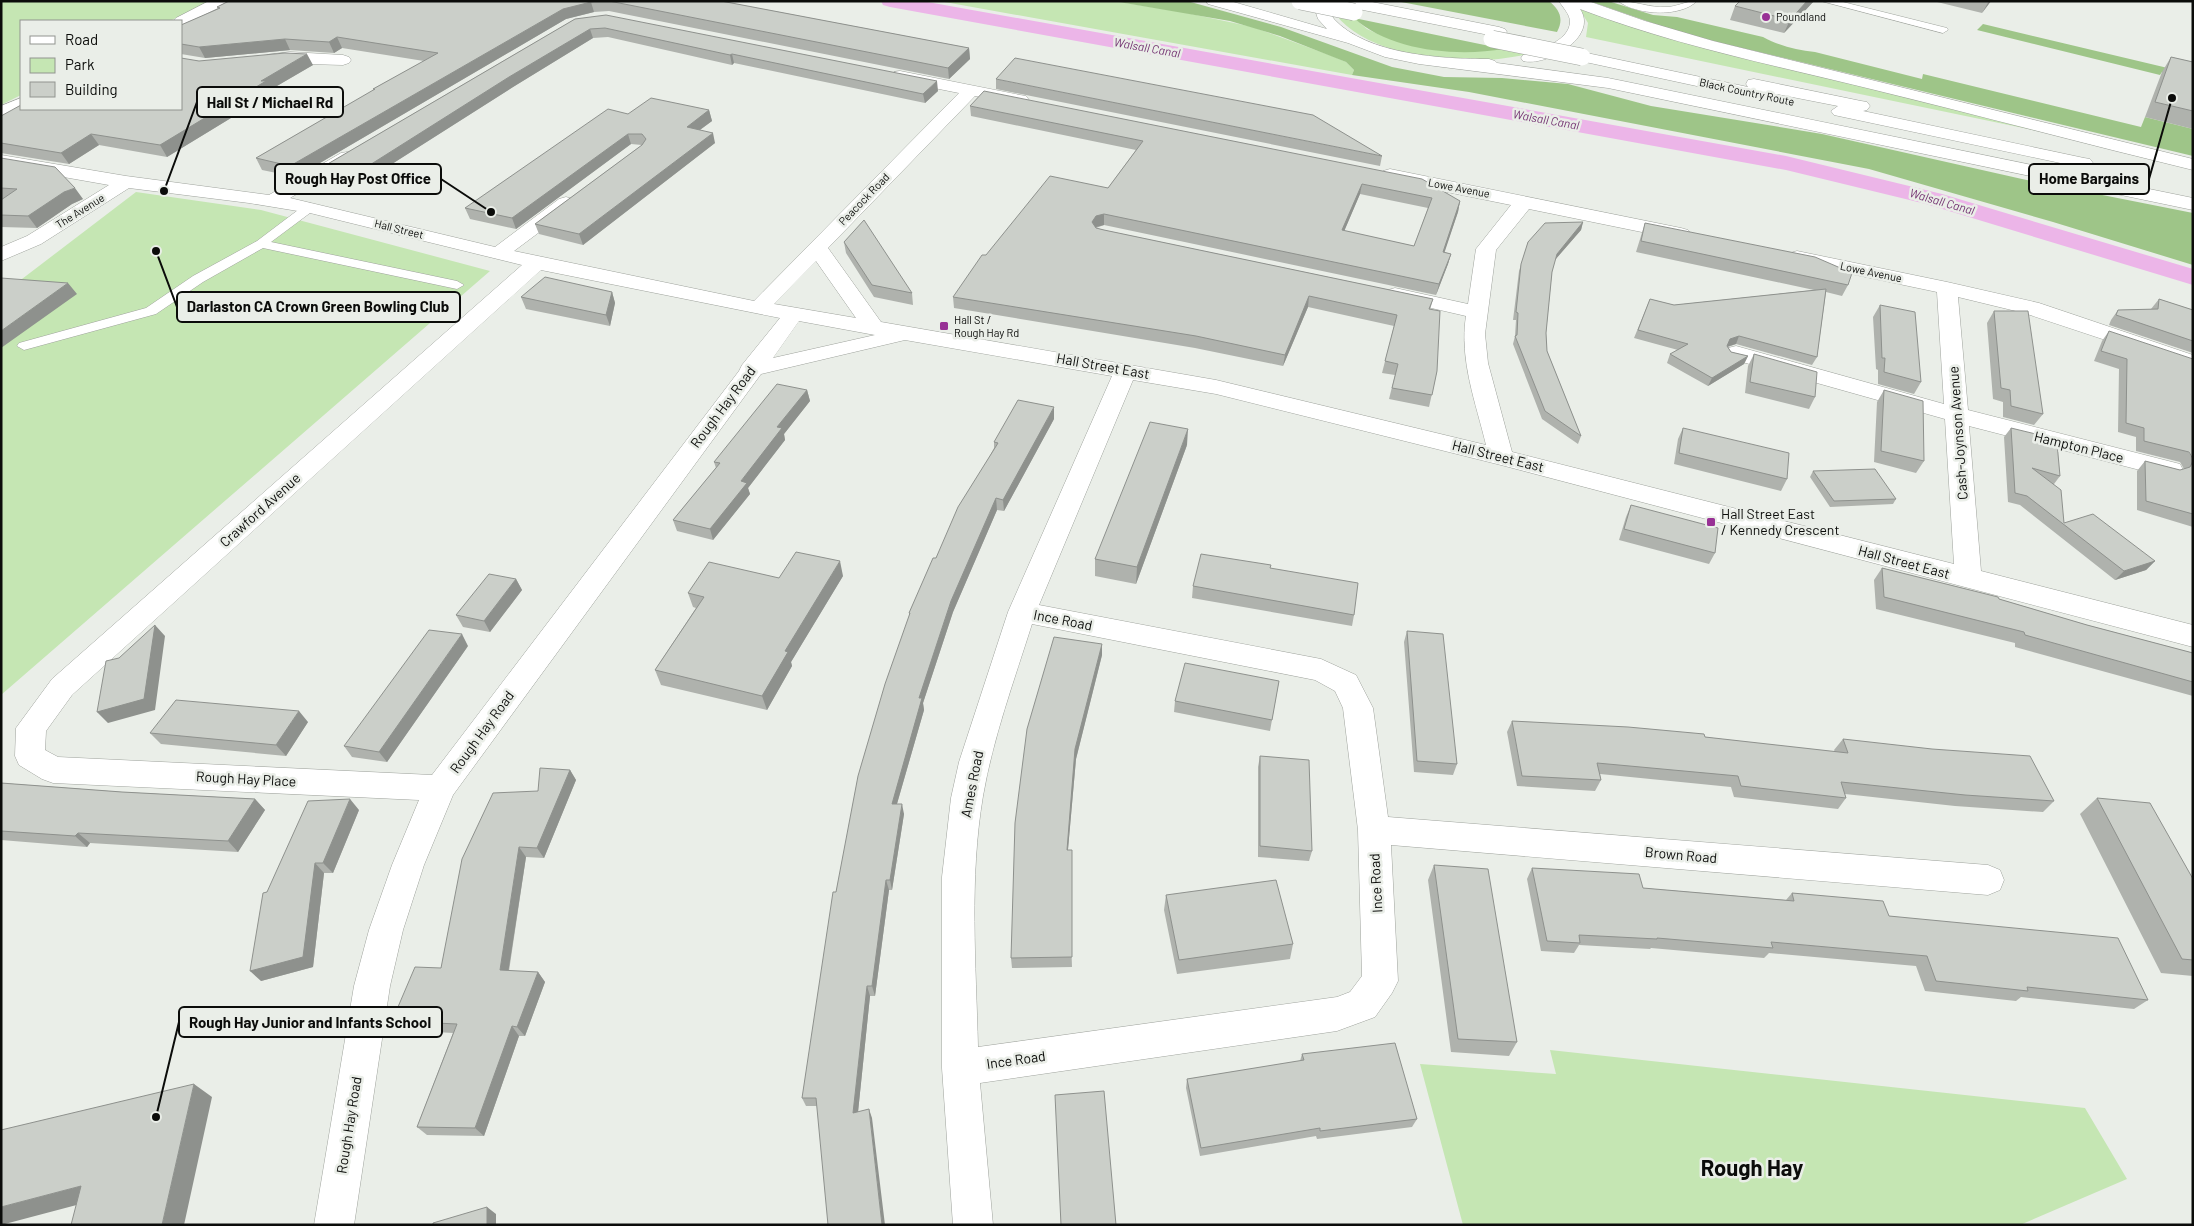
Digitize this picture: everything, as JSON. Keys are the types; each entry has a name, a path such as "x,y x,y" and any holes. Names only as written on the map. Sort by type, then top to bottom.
{"main road":[{"path":"182,20 221,1"},
{"path":"1213,1 1416,60 1471,64 1608,83 2193,204"},
{"name":"Black Country Route","path":"1300,1 1351,6 2193,176"},
{"path":"1319,1 1322,13 1328,21 1342,33 1364,45"},
{"path":"1471,64 1523,60 1540,56 1562,45 1572,36 1577,24 1574,10 1566,1"},
{"path":"1574,1 1660,30 1750,54 2013,118 2193,165"},
{"name":"Black Country Route","path":"1585,54 2193,187"},
{"path":"262,59 290,57 344,60"},
{"path":"883,72 1039,104"},
{"name":"Peacock Road","path":"759,308 971,90"},
{"path":"1,113 20,104"},
{"path":"273,200 358,150"},
{"name":"Hall Street","path":"1,160 126,182 273,200 538,263 794,314"},
{"name":"Lowe Avenue","path":"1369,170 1697,237"},
{"name":"The Avenue","path":"1,255 34,240 126,182"},
{"path":"498,254 584,190"},
{"path":"1501,456 1477,363 1474,334 1486,249 1524,202"},
{"path":"1,237 34,240"},
{"path":"817,247 873,327"},
{"name":"Lowe Avenue","path":"1784,254 1947,288 2031,308 2193,362"},
{"name":"Crawford Avenue","path":"52,770 30,756 31,728 62,687 538,263"},
{"name":"Cash-Joynson Avenue","path":"1947,288 1968,579"},
{"path":"1371,289 1476,312"},
{"name":"Hall Street East","path":"794,314 1216,386 1501,456 2193,636"},
{"name":"Rough Hay Road","path":"334,1225 372,986 386,930 405,874 440,788 750,370 794,314"},
{"path":"750,370 908,333"},
{"name":"Hampton Place","path":"1736,353 1957,415 2171,470"},
{"name":"Ames Road","path":"973,1225 960,1068 958,877 967,798 974,762 1022,612 1126,370"},
{"name":"Ince Road","path":"960,1068 1337,1014 1362,1005 1380,982 1374,830 1358,708 1346,683 1320,670 1022,612"},
{"name":"Rough Hay Place","path":"52,770 440,788"},
{"name":"Brown Road","path":"1374,830 1988,880"}],"lane":[{"path":"1623,1 1654,10 1668,11 1683,8 1692,1"},
{"path":"1826,1 1944,30"},
{"path":"24,346 144,314 158,307 198,279 261,244 310,208"},
{"path":"261,244 457,285"}],"green space":[{"path":"1,1 210,1 172,20 20,20 20,96 1,105"},
{"path":"939,1 1113,1 1182,12 1253,27 1332,56 1346,62 1354,70 1352,75"},
{"path":"1113,1 1187,1 1281,27 1392,67 1444,77 1502,78 1568,84 1651,106 1822,134 2022,179 2193,213 2193,265 1869,169 1469,92 1352,75 1354,70 1346,62 1280,36 1230,21"},
{"path":"1396,1 1549,1 1560,15 1560,23 1557,32"},
{"path":"1589,1 1608,1 1653,15 1677,17 1763,37 1788,47 1922,79 1923,74 2141,127 2145,117 2193,129 2193,156 1717,42 1661,26"},
{"path":"1578,7 2047,133 1586,37 1588,23"},
{"path":"1336,15 1354,18 1367,29 1378,34 1418,47 1459,52 1504,49 1527,54 1480,60 1425,57 1398,51 1373,42 1352,30"},
{"path":"1354,18 1504,49 1465,52 1424,49 1386,38"},
{"path":"1983,24 2193,74 2193,79 2162,72 2160,75 1977,30"},
{"path":"136,192 261,210 490,271 1,695 1,295"},
{"path":"1550,1050 2085,1108 2127,1179 2020,1225 1463,1225 1420,1064 1556,1074"}],"building":[{"path":"229,1 597,1 563,9 290,166 256,158 438,53 337,37 329,42 285,39 199,47 182,44 182,25 220,8 217,7"},
{"path":"609,1 721,1 969,48 948,68"},
{"path":"1740,1 1807,1 1790,20 1735,6"},
{"path":"606,15 937,81 923,94 605,28 590,29 509,77 346,180 314,172 575,19"},
{"path":"285,53 307,54 160,145 91,134 61,153 1,143 1,116 20,106 20,110 182,110 182,58 199,61"},
{"path":"2171,57 2193,62 2193,111 2155,102"},
{"path":"1015,58 1313,115 1382,156 996,79"},
{"path":"984,91 1422,179 1460,201 1443,252 1451,254 1439,284 1104,214 1096,216 1092,222 1096,228 1104,230 1433,299 1429,309 1440,311 1437,371 1432,395 1392,388 1398,364 1385,361 1397,315 1309,296 1285,355 1196,336 953,297 982,255 986,255 1050,176 1108,188 1143,141 970,106","holes":["1362,184 1432,198 1414,246 1342,230"]},
{"path":"651,98 709,110 687,127 713,133 579,234 535,224 642,145 646,139 642,134 628,134 512,218 465,208 608,109 628,114"},
{"path":"1,158 55,167 75,188 64,192 28,216 1,215 1,200 17,189 1,188"},
{"path":"864,220 912,293 872,285 844,242"},
{"path":"1583,222 1557,254 1552,272 1546,333 1547,351 1581,436 1545,411 1515,336 1517,335 1518,313 1516,312 1521,264 1528,242 1545,223"},
{"path":"1645,223 1815,257 1852,273 1848,285 1641,241"},
{"path":"545,277 612,292 606,315 521,297"},
{"path":"1,278 68,283 1,331"},
{"path":"1826,289 1817,357 1739,336 1730,339 1727,346 1731,352 1748,356 1712,378 1670,354 1688,344 1638,330 1650,299 1674,305"},
{"path":"2159,299 2193,310 2193,341 2116,315 2118,310 2158,309"},
{"path":"1880,305 1915,312 1921,382 1884,372 1885,358 1882,358"},
{"path":"1994,311 2028,311 2043,414 2011,406 2010,390 2001,388"},
{"path":"2109,331 2193,359 2193,459 2189,452 2144,441 2144,428 2126,423 2127,359 2101,351"},
{"path":"1754,354 1817,372 1815,397 1750,382"},
{"path":"777,384 807,390 777,427 782,428 741,481 747,483 710,529 673,520 720,463 714,462"},
{"path":"1884,390 1923,401 1924,461 1881,451"},
{"path":"1018,400 1054,407 1003,500 996,498 951,601 919,698 922,698 892,804 902,804 890,880 886,880 872,986 867,986 853,1113 869,1109 882,1225 828,1225 816,1098 802,1098 833,892 836,892 858,776 885,684 909,613 958,507 998,443 994,442"},
{"path":"1150,422 1188,429 1137,567 1095,559"},
{"path":"1683,428 1789,453 1787,479 1679,453"},
{"path":"2011,428 2044,436 2045,440 2057,443 2060,476 2032,468 2061,490 2064,523 2093,514 2155,561 2124,571 2027,496 2015,493"},
{"path":"2145,461 2180,470 2190,467 2193,461 2193,514 2146,501"},
{"path":"1875,469 1896,499 1834,501 1813,471"},
{"path":"1631,505 1718,528 1715,553 1624,529"},
{"path":"796,552 840,561 785,651 788,652 762,696 655,670 704,597 688,593 709,562 779,578"},
{"path":"1201,554 1271,565 1270,568 1358,583 1354,615 1193,586"},
{"path":"1882,568 1998,597 1999,599 2087,625 2193,653 2193,682 2025,635 2024,632 1884,597"},
{"path":"489,574 516,579 484,621 456,615"},
{"path":"155,625 144,699 97,712 106,661 119,658"},
{"path":"429,630 462,634 379,752 344,746"},
{"path":"1407,631 1443,634 1457,764 1417,761"},
{"path":"1054,637 1102,644 1075,749 1067,850 1072,850 1072,957 1011,958 1015,823 1027,729"},
{"path":"1185,663 1279,681 1272,720 1175,701"},
{"path":"176,700 299,711 276,745 150,733"},
{"path":"1512,721 1628,727 1704,734 1705,737 1848,753 1843,739 1932,749 2030,756 2054,801 1965,795 1841,782 1846,798 1741,786 1738,776 1597,763 1601,780 1522,776"},
{"path":"1260,756 1309,760 1312,851 1260,846"},
{"path":"540,768 570,770 537,848 519,847 500,970 538,972 517,1027 512,1026 475,1128 417,1127 457,1024 392,1021 415,967 441,968 462,859 493,793 538,791"},
{"path":"1,783 255,799 228,841 78,833 75,836 1,831"},
{"path":"2097,798 2150,803 2193,879 2193,960 2182,959"},
{"path":"350,799 323,863 315,863 303,957 250,971 263,893 267,892 308,801"},
{"path":"1434,865 1488,869 1517,1042 1458,1039"},
{"path":"1532,868 1639,874 1643,888 1794,901 1792,893 1883,901 1889,916 2118,938 2148,1000 2027,987 2028,991 1936,981 1927,956 1771,942 1773,948 1657,938 1579,935 1580,943 1547,941"},
{"path":"1276,880 1293,944 1179,960 1166,895"},
{"path":"1395,1043 1417,1119 1320,1131 1320,1128 1201,1148 1187,1079 1304,1060 1302,1054"},
{"path":"194,1084 162,1225 71,1225 81,1186 1,1207 1,1130"},
{"path":"1104,1091 1116,1225 1061,1225 1055,1095"},
{"path":"487,1207 487,1225 433,1225 433,1223"}],"waterway":[{"name":"Walsall Canal","path":"890,1 1786,163 1934,199 2193,277"}],"place":[{"name":"Poundland","path":"1766,17"},
{"name":"Home Bargains","path":"2172,98"},
{"name":"Hall St / Michael Rd","path":"164,191"},
{"name":"Rough Hay Post Office","path":"491,212"},
{"name":"Darlaston CA Crown Green Bowling Club","path":"156,251"},
{"name":"Hall St / Rough Hay Rd","path":"944,326"},
{"name":"Hall Street East / Kennedy Crescent","path":"1711,522"},
{"name":"Rough Hay Junior and Infants School","path":"156,1117"}],"district":[{"name":"Rough Hay","path":"1752,1168"}]}
